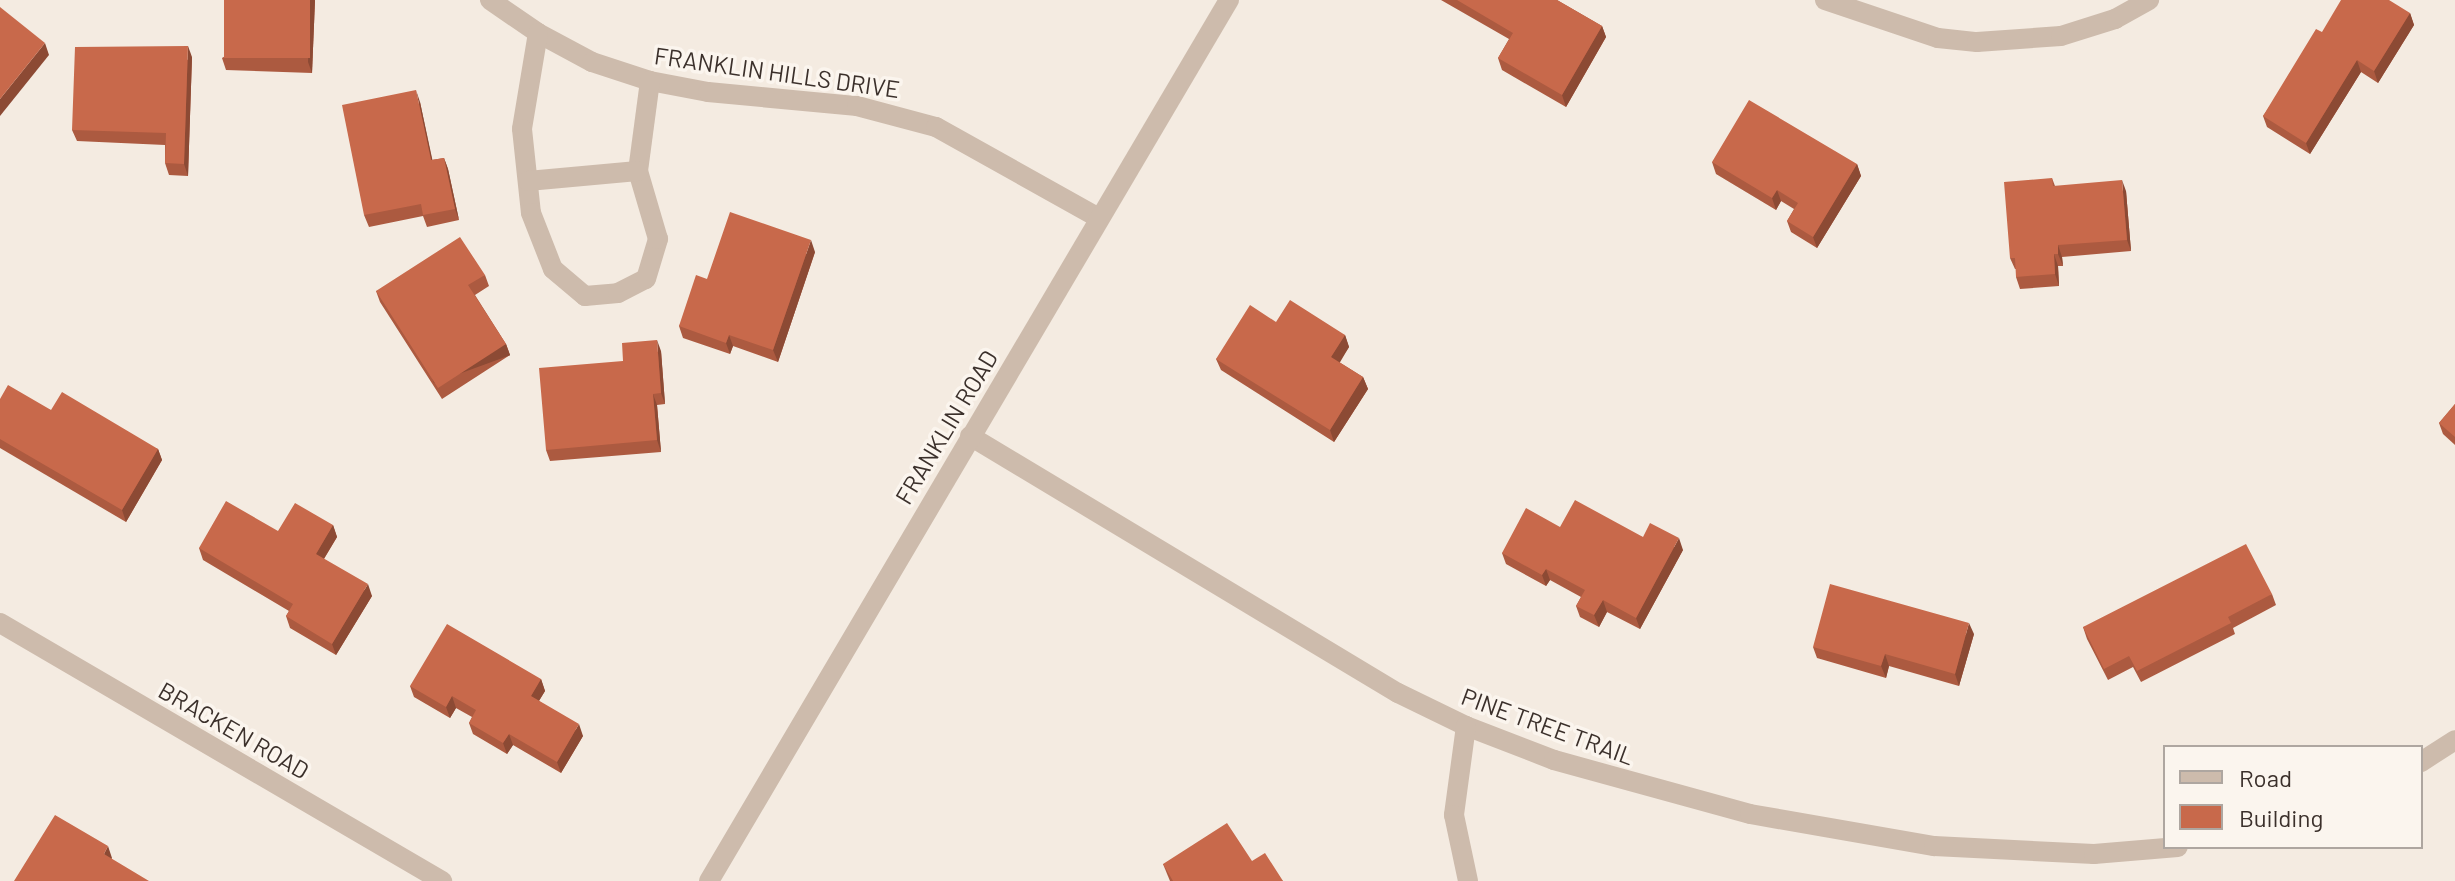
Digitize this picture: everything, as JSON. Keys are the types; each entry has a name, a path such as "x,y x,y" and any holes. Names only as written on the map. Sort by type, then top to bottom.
{"street":[{"name":"FRANKLIN HILLS DRIVE","path":"490,0 538,33 592,62 650,81 708,92 857,106 897,114 936,127 1099,218"},
{"name":"FRANKLIN ROAD","path":"709,881 1229,0"},
{"path":"1825,0 1914,32 1977,42 2061,36 2115,19 2149,0"},
{"path":"538,33 522,129 531,213 553,269 585,296 618,293 646,279 658,239 638,171 650,81"},
{"path":"528,181 638,171"},
{"name":"PINE TREE TRAIL","path":"970,436 1335,658 1466,726 1615,780 1750,814 1934,846 2094,854 2163,848"},
{"name":"BRACKEN ROAD","path":"0,623 442,881"},
{"path":"1466,726 1454,815 1468,881"},
{"path":"2423,761 2455,740"}],"building":[{"path":"224,0 310,0 310,58 224,58"},
{"path":"1457,0 1557,0 1602,26 1562,95 1498,58 1513,33"},
{"path":"2341,0 2389,0 2410,13 2374,71 2357,60 2306,143 2263,116 2316,29 2322,32"},
{"path":"0,7 45,43 0,99"},
{"path":"188,46 184,164 165,163 166,133 72,130 75,47"},
{"path":"416,90 431,160 444,158 455,209 423,215 421,204 364,215 342,105"},
{"path":"1749,100 1857,164 1813,237 1787,221 1798,203 1777,190 1772,198 1712,162"},
{"path":"2052,178 2053,186 2122,180 2127,240 2058,245 2058,254 2054,254 2055,274 2016,277 2015,258 2010,258 2004,182"},
{"path":"730,212 811,240 773,350 729,335 726,343 679,326 696,275 707,279"},
{"path":"460,237 485,275 468,285 506,344 438,388 376,291"},
{"path":"1290,300 1345,335 1331,357 1363,377 1330,430 1216,359 1250,305 1276,322"},
{"path":"657,340 661,393 653,394 657,440 546,450 539,368 623,361 622,343"},
{"path":"8,385 51,410 62,392 158,449 122,510 0,439 0,399"},
{"path":"2455,404 2455,437 2439,423"},
{"path":"1575,500 1643,537 1650,523 1679,538 1636,618 1603,600 1594,615 1576,606 1585,590 1546,569 1542,575 1502,553 1526,508 1560,527"},
{"path":"226,501 278,531 295,503 333,525 316,554 368,584 332,644 286,616 293,604 199,548"},
{"path":"2246,544 2272,594 2228,617 2231,623 2137,671 2129,656 2104,669 2083,627"},
{"path":"1830,584 1969,623 1955,674 1885,654 1881,666 1813,647"},
{"path":"447,624 541,679 531,696 579,724 557,762 509,734 503,743 469,723 476,710 452,696 446,707 410,686"},
{"path":"55,815 108,846 104,854 149,881 14,881"},
{"path":"1227,823 1252,861 1265,853 1283,881 1173,881 1163,864"}]}
